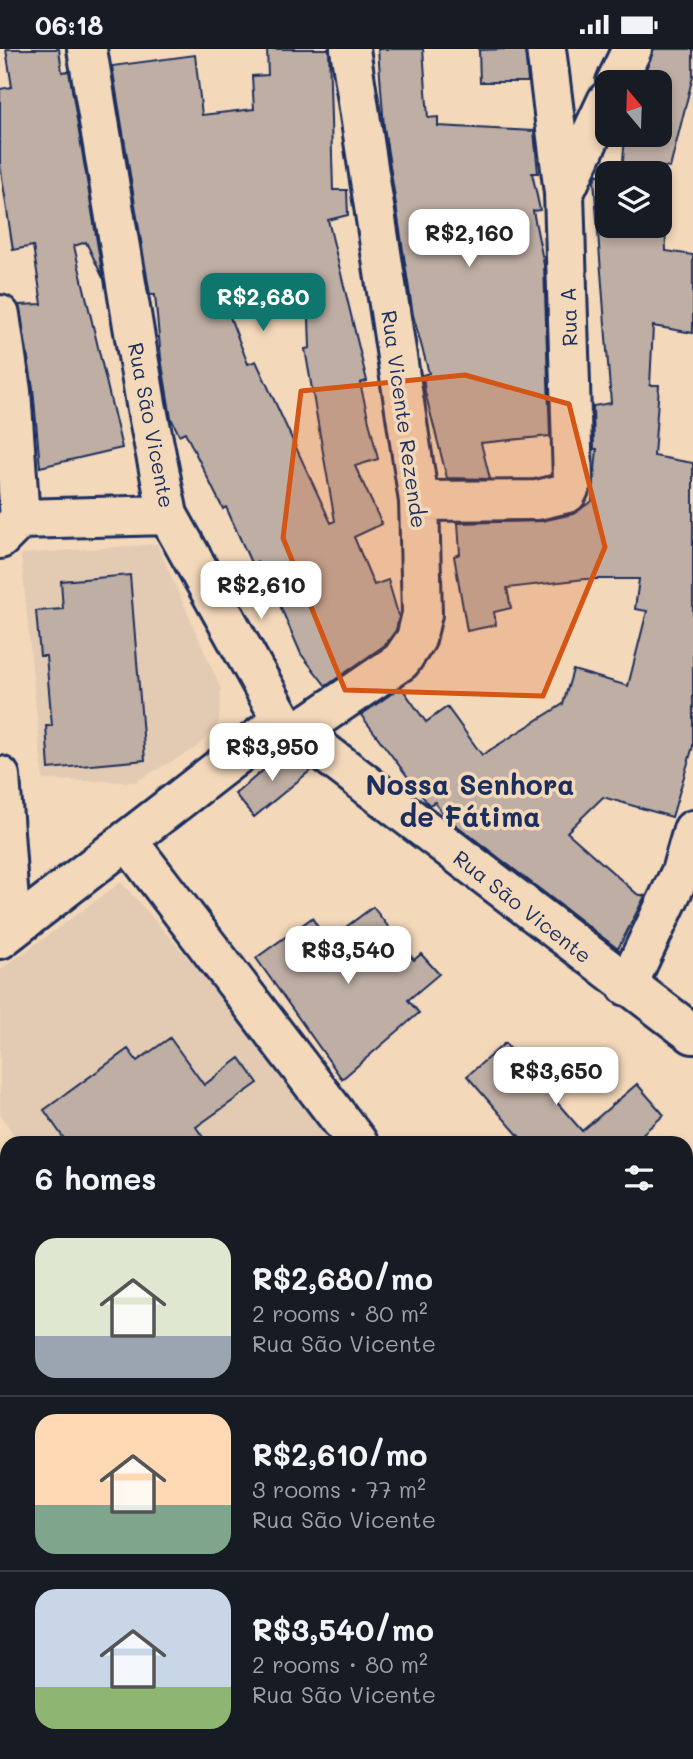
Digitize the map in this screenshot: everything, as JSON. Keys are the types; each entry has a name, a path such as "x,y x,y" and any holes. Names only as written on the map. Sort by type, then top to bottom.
{"street":[{"name":"Rua São Vicente","path":"87,49 146,404 168,516 290,726 693,1034"},
{"name":"Rua Vicente Rezende","path":"6,934 127,840 290,726 401,661 416,639 422,614 419,501 350,49"},
{"name":"Rua A","path":"419,501 555,498 567,493 573,480 564,193 546,49"},
{"path":"622,70 632,49"},
{"path":"564,193 595,127"},
{"path":"0,314 11,391 10,529 168,516"},
{"path":"0,776 6,934"},
{"path":"627,986 687,873 693,831"},
{"path":"127,840 353,1136"}],"highlighted area":[{"path":"465,375 569,404 605,547 543,696 345,690 283,538 301,391"}],"shaded area":[{"path":"157,544 221,689 219,723 197,747 135,782 43,780 21,554"},
{"path":"121,882 345,1136 14,1136 0,1114 0,970"}],"building":[{"path":"6,49 59,49 62,72 69,71 103,278 86,242 74,246 122,448 40,467 33,388 19,305 42,304 33,246 13,250 0,164 0,89 12,87"},
{"path":"267,49 329,49 333,190 347,190 348,215 328,220 367,381 360,383 378,459 355,466 382,524 354,537 374,585 388,580 399,617 396,630 385,645 326,686 301,654 268,578 265,579 257,562 252,565 226,507 223,509 185,432 179,435 171,418 161,358 155,295 150,295 112,66 195,55 202,115 254,109 252,76 268,75","holes":["286,283 287,290 308,289 310,348 305,349 335,521 331,523 256,361 248,364 220,291"]},
{"path":"378,49 423,49 428,118 438,117 438,126 534,131 538,173 532,173 540,210 533,211 544,265 550,436 481,443 490,479 447,478 425,392 423,375 429,373 413,315 384,127"},
{"path":"525,49 528,82 480,82 479,50"},
{"path":"654,49 693,49 693,76 672,161 623,161 624,147 672,147 672,70 646,70"},
{"path":"598,238 666,238 666,251 693,255 693,333 653,326 650,385 659,385 654,456 693,463 693,746 672,817 603,797 567,832 637,894 645,896 618,949 443,815 435,802 429,805 361,715 401,687 426,722 447,707 482,755 563,704 573,670 628,686 647,611 635,609 639,579 585,579 507,588 511,608 494,612 496,625 467,631 454,556 460,554 458,523 542,521 573,514 592,501 597,449 594,449 593,406 611,403"},
{"path":"130,575 145,760 49,769 46,726 52,726 46,656 40,656 36,611 63,609 61,581"},
{"path":"286,751 311,770 254,817 235,794"},
{"path":"373,907 414,960 421,954 439,974 408,1000 419,1013 342,1079 256,958 312,918 327,941"},
{"path":"170,1038 204,1085 240,1058 258,1083 196,1127 202,1136 62,1136 44,1110 128,1049 137,1061"},
{"path":"505,1043 582,1131 637,1084 664,1115 640,1136 519,1136 467,1076"}],"district":[{"name":"Nossa Senhora de Fátima","path":"470,800"}]}
